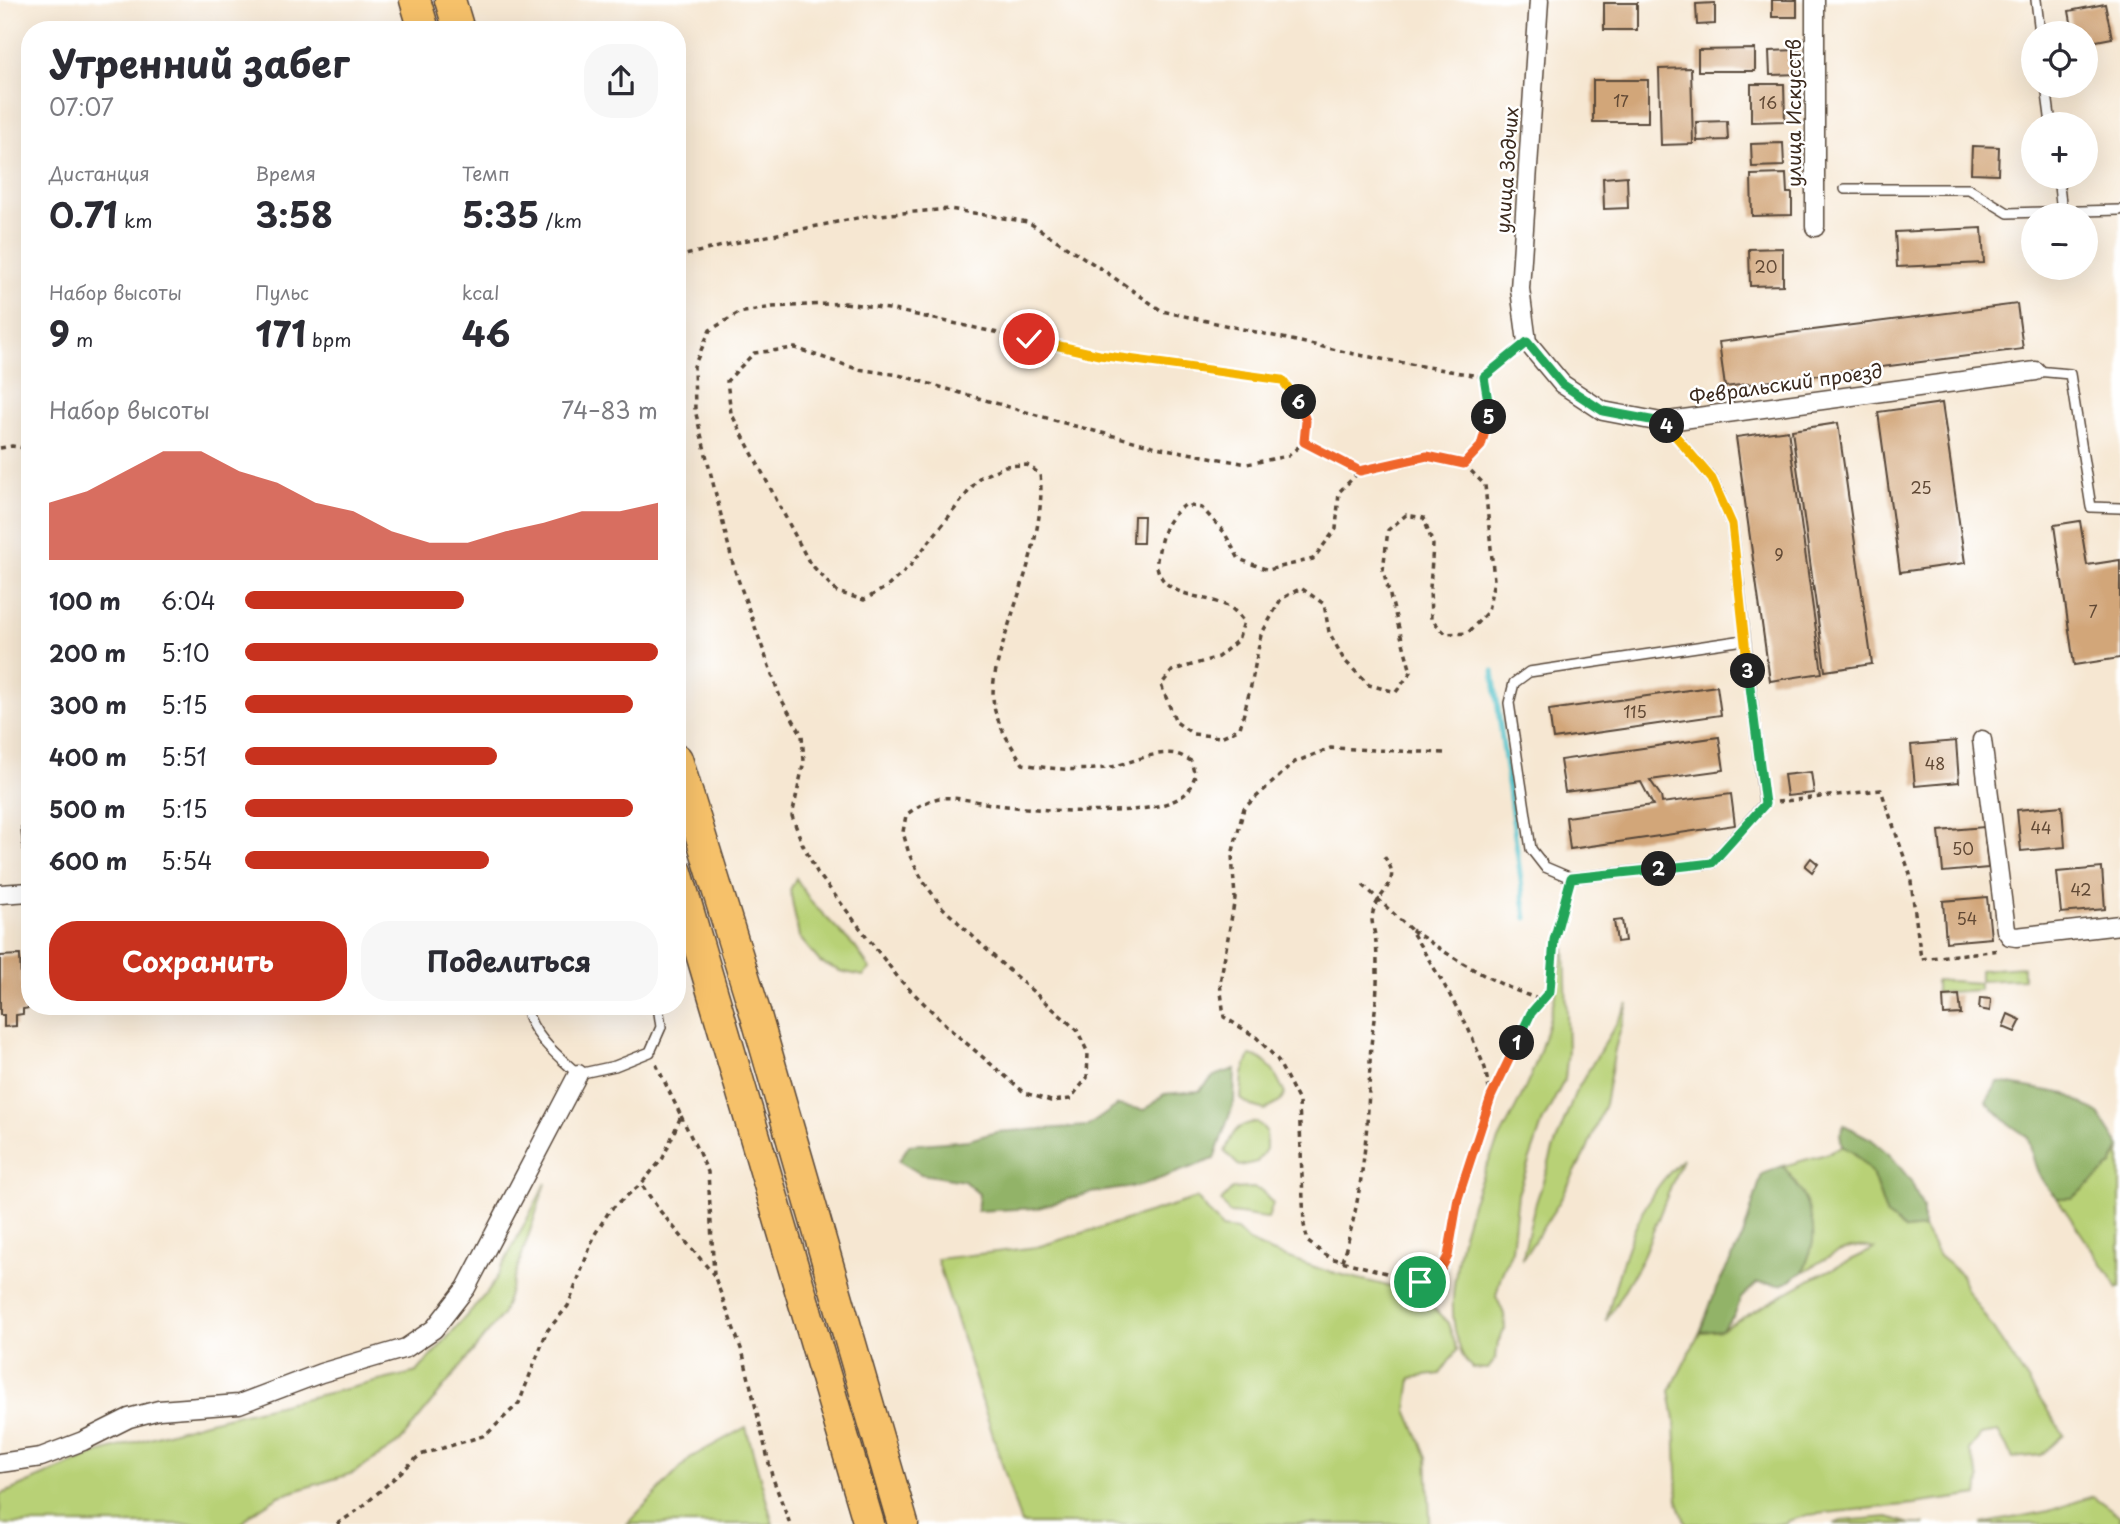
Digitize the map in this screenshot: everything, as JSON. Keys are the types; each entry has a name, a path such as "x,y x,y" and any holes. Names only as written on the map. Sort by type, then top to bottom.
{"highway":[{"path":"415,0 421,21"},
{"path":"450,0 456,21"},
{"path":"686,788 755,1012 904,1524"},
{"path":"686,903 869,1524"}],"street":[{"name":"улица Зодчих","path":"1527,342 1520,289 1539,0"},
{"name":"улица Искусств","path":"1815,0 1815,227"},
{"name":"Февральский проезд","path":"1527,342 1562,384 1603,411 1661,422 2036,371"},
{"path":"1982,740 2006,930 2010,936 2120,925"},
{"path":"0,894 21,893"},
{"path":"0,1463 41,1457 83,1441 129,1418 159,1410 239,1404 321,1373 406,1348 435,1329 466,1288 578,1074"}],"lane":[{"path":"2036,0 2039,21"},
{"path":"1845,189 1969,189 2008,213 2021,213"},
{"path":"2098,211 2120,210"},
{"path":"2036,371 2070,374 2091,507 2120,508"},
{"path":"1661,422 1671,429 1712,479 1732,524 1765,804 1712,863 1571,878 1545,867 1531,849 1509,703 1514,683 1529,672 1744,640"},
{"path":"527,1015 551,1050 578,1074 615,1066 650,1052 661,1027 659,1015"}],"path":[{"path":"686,255 867,216 949,209 1028,222 1162,311 1359,355 1484,377 1527,342"},
{"path":"845,303 889,309 1099,355 1282,380 1300,402 1306,421 1304,442 1288,456 1247,464 1161,448 1070,425 899,375 857,369 795,348 754,353 727,380 731,413 809,562 837,592 864,600 888,586 910,566 979,478 1005,466 1027,465 1040,474 1042,494 1039,522 993,677 995,709 1005,737 1023,764 1051,769 1110,767 1163,754 1177,754 1191,761 1195,776 1187,792 1168,802 1139,808 1084,813 1033,810 942,798 922,803 906,815 903,832 909,854 923,881 942,907 1077,1030 1088,1053 1087,1078 1070,1099 1051,1101 1025,1093 952,1031 900,980 817,872 802,844 792,816 804,761 802,735 779,697 733,568 695,410 694,366 710,330 738,313 772,307 845,303"},
{"path":"1464,464 1481,446 1490,413 1484,377"},
{"path":"1304,442 1360,471"},
{"path":"0,448 21,448"},
{"path":"1427,456 1464,464 1485,485 1494,580 1488,611 1468,633 1446,634 1432,619 1430,589 1433,545 1424,518 1406,515 1388,530 1383,570 1411,673 1396,692 1369,685 1344,660 1329,632 1324,604 1301,588 1281,599 1261,635 1240,728 1221,737 1193,734 1176,722 1161,685 1172,671 1218,657 1238,640 1244,622 1231,607 1202,596 1173,590 1164,580 1157,566 1162,533 1172,515 1185,505 1202,508 1224,532 1238,559 1268,570 1313,559 1336,529 1339,492 1360,471 1427,456"},
{"path":"1444,752 1331,748 1295,762 1244,808 1232,855 1235,898 1220,983 1224,1017 1256,1037 1278,1059 1299,1101 1304,1225 1308,1242 1330,1258 1420,1282 1438,1275 1448,1256 1458,1198 1491,1097 1531,1013 1550,991 1554,940 1571,878"},
{"path":"1765,804 1881,790 1910,874 1921,959 2000,950"},
{"path":"1342,1261 1352,1229 1367,1136 1377,983 1372,919 1376,905 1387,890 1392,871 1381,853"},
{"path":"1363,885 1410,929 1452,958 1516,992 1542,1000"},
{"path":"1410,929 1468,1028 1485,1068 1491,1097"},
{"path":"650,1052 708,1172 714,1275 743,1354 772,1476 790,1524"},
{"path":"337,1524 360,1508 420,1455 486,1435 519,1403 547,1331 568,1306 595,1234 611,1210 641,1184 663,1158 681,1116"},
{"path":"641,1184 714,1275"}],"green space":[{"path":"796,878 811,902 855,947 870,969 863,976 840,971 820,962 799,937 790,890"},
{"path":"1565,947 1568,1050 1565,1079 1543,1121 1518,1194 1512,1250 1496,1296 1504,1314 1505,1329 1498,1342 1496,1358 1488,1369 1472,1368 1460,1350 1453,1315 1454,1286 1461,1241 1486,1168 1532,1074 1549,1019"},
{"path":"2023,967 2023,979 1980,981 1980,970"},
{"path":"1936,980 1979,983 1979,990 1936,993"},
{"path":"1628,1004 1615,1049 1605,1104 1587,1149 1560,1201 1522,1260 1533,1212 1575,1093"},
{"path":"1250,1055 1267,1064 1285,1094 1280,1102 1265,1110 1251,1106 1241,1099 1243,1074"},
{"path":"1235,1069 1234,1102 1214,1159 1140,1186 1090,1193 1038,1208 977,1211 979,1194 964,1181 921,1174 899,1161 909,1145 969,1140 996,1132 1088,1126 1118,1105 1145,1110 1164,1094 1199,1091 1214,1076"},
{"path":"1998,1082 2066,1094 2099,1114 2120,1147 2112,1165 2072,1198 2057,1198 2037,1170 2028,1137 2009,1124 1986,1102"},
{"path":"1257,1122 1266,1131 1266,1149 1257,1162 1239,1166 1225,1152 1239,1127"},
{"path":"1844,1125 1871,1139 1891,1156 1911,1181 1923,1208 1923,1228 1906,1230 1887,1216 1872,1173 1854,1153 1842,1146 1840,1134"},
{"path":"1842,1146 1854,1153 1872,1173 1887,1216 1906,1230 1923,1228 1939,1256 1961,1274 1965,1287 2064,1435 2041,1455 2013,1458 1998,1432 1981,1435 1969,1450 1980,1479 1978,1495 1808,1515 1788,1521 1787,1524 1686,1524 1678,1502 1675,1419 1670,1391 1700,1332 1721,1330 1815,1277 1874,1249 1847,1249 1803,1272 1813,1241 1797,1184 1783,1166 1826,1154"},
{"path":"2120,1149 2118,1288 2057,1198 2072,1198 2112,1165"},
{"path":"1682,1159 1641,1261 1606,1321 1633,1232 1660,1184"},
{"path":"1783,1166 1800,1191 1812,1220 1812,1245 1803,1272 1781,1285 1757,1283 1741,1298 1734,1316 1721,1330 1700,1332 1716,1289 1743,1236 1762,1174"},
{"path":"546,1183 502,1315 399,1443 353,1473 279,1496 251,1514 242,1524 0,1524 0,1495 94,1454 205,1422 417,1372 491,1288"},
{"path":"1253,1188 1262,1191 1273,1204 1268,1218 1229,1213 1221,1201 1232,1189"},
{"path":"1197,1198 1222,1228 1237,1230 1249,1242 1326,1271 1388,1286 1428,1302 1448,1323 1457,1350 1440,1374 1411,1378 1407,1410 1427,1457 1428,1524 1021,1524 937,1259 1037,1247"},
{"path":"746,1427 773,1524 627,1524 690,1458"},
{"path":"2093,1496 2120,1516 2120,1524 1981,1524 2049,1511"},
{"path":"1888,1517 1910,1524 1834,1524 1841,1521"}],"building":[{"path":"1772,0 1797,0 1797,17 1772,17"},
{"path":"1604,3 1637,3 1637,30 1604,30"},
{"path":"1715,3 1715,24 1697,25 1696,4"},
{"path":"2105,4 2112,38 2098,41 2098,21 2071,21 2069,11"},
{"path":"1755,49 1755,71 1698,71 1698,50"},
{"path":"1799,50 1799,74 1770,75 1769,51"},
{"path":"1691,68 1693,144 1661,145 1659,69"},
{"path":"1593,80 1648,80 1648,122 1593,122"},
{"path":"1751,84 1784,84 1785,121 1751,122"},
{"path":"1727,121 1728,140 1697,141 1696,122"},
{"path":"1783,143 1784,166 1752,167 1751,144"},
{"path":"1972,146 1999,147 1998,174 1971,173"},
{"path":"1786,174 1787,193 1792,193 1792,215 1752,216 1751,175"},
{"path":"1627,176 1628,208 1604,209 1603,178"},
{"path":"1982,228 1984,263 1897,267 1895,232"},
{"path":"1783,248 1783,285 1750,286 1749,249"},
{"path":"2017,304 2023,349 1725,387 1719,342"},
{"path":"1942,403 1965,563 1900,572 1878,412"},
{"path":"1838,423 1872,664 1825,671 1792,430"},
{"path":"1788,430 1822,673 1770,681 1736,437"},
{"path":"1134,516 1144,516 1143,543 1133,543"},
{"path":"2080,521 2087,565 2120,560 2120,658 2074,665 2054,525"},
{"path":"1717,686 1721,715 1553,739 1549,710"},
{"path":"1719,737 1724,770 1650,780 1661,796 1662,803 1731,794 1735,825 1570,849 1566,817 1653,805 1641,782 1565,792 1560,760"},
{"path":"1956,741 1959,782 1915,786 1911,745"},
{"path":"1811,772 1814,793 1787,796 1784,775"},
{"path":"2062,806 2065,847 2021,851 2017,810"},
{"path":"1984,827 1988,868 1943,872 1939,831"},
{"path":"1811,858 1818,864 1812,872 1805,866"},
{"path":"2102,868 2105,909 2061,913 2057,872"},
{"path":"1987,897 1991,938 1946,942 1943,901"},
{"path":"1622,920 1625,941 1617,942 1614,921"},
{"path":"20,955 21,1014 16,1015 16,1026 4,1027 4,1015 0,1015 0,956"},
{"path":"1959,995 1961,1014 1944,1015 1943,996"},
{"path":"1980,998 1991,999 1990,1011 1979,1009"},
{"path":"2008,1014 2021,1020 2015,1032 2003,1027"}],"waterway":[{"path":"1493,671 1526,918"}],"route":[{"path":"1029,339 1099,355 1282,380 1300,402 1306,421 1304,442 1360,471 1427,456 1464,464 1481,446 1490,413 1484,377 1527,342 1562,384 1603,411 1661,422 1671,429 1712,479 1732,524 1765,804 1712,863 1571,878 1554,940 1550,991 1531,1013 1491,1097 1458,1198 1448,1256 1438,1275 1420,1282"}]}
